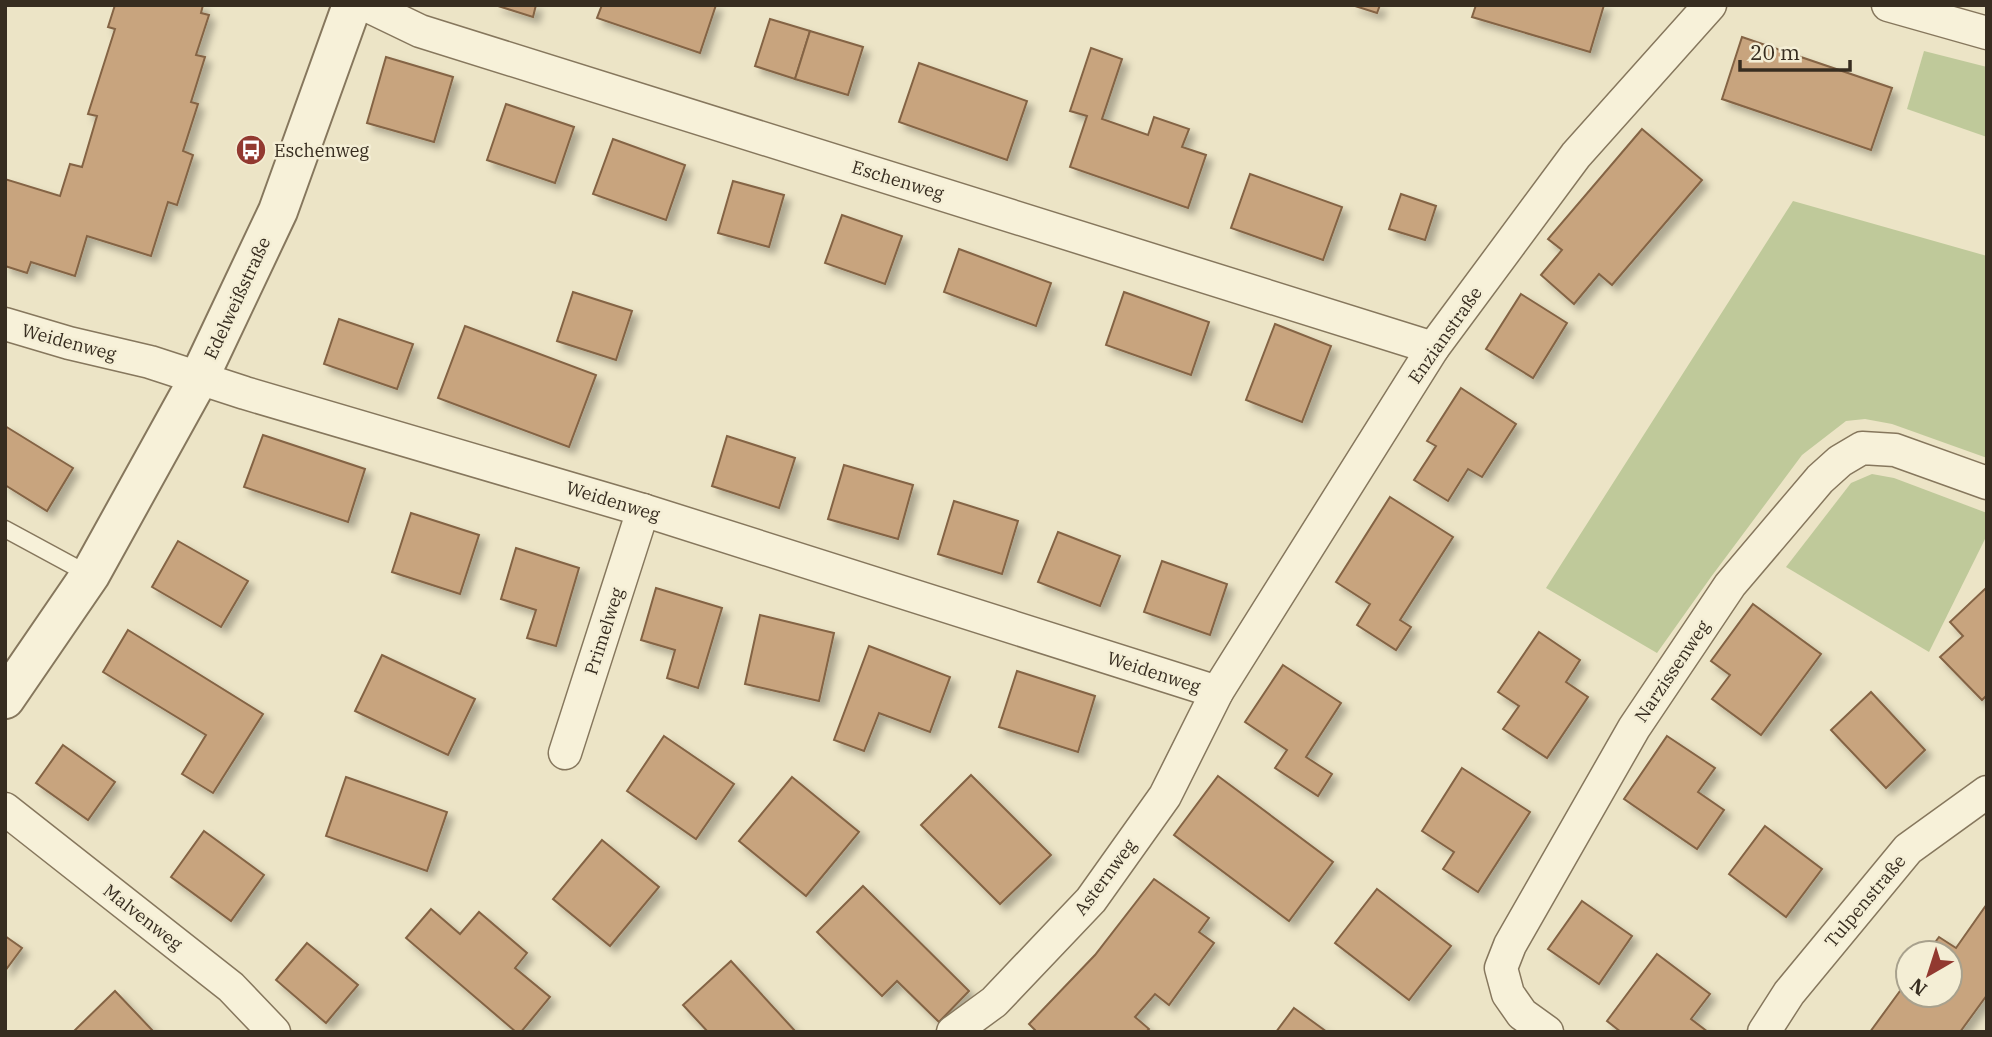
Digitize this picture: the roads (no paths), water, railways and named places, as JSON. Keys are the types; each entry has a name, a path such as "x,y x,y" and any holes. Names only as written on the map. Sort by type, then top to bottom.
{"street":[{"name":"Edelweißstraße","path":"5,699 90,575 199,379 278,211 352,5"},
{"name":"Eschenweg","path":"366,5 420,31 1433,348"},
{"name":"Enzianstraße","path":"1217,692 1433,348 1576,155 1710,5"},
{"path":"1888,5 1987,33"},
{"name":"Weidenweg","path":"5,324 69,343 150,362 199,379 643,510 1217,692"},
{"name":"Narzissenweg","path":"1547,1032 1522,1014 1508,994 1501,968 1510,945 1633,728 1730,585 1820,480 1840,461 1862,448 1895,450 1987,483"},
{"name":"Primelweg","path":"565,753 643,510"},
{"name":"Asternweg","path":"953,1032 994,1002 1091,900 1165,796 1217,692"},
{"name":"Tulpenstraße","path":"1764,1032 1789,993 1908,849 1987,792"},
{"name":"Malvenweg","path":"5,809 232,986 274,1032"}],"lane":[{"path":"5,529 90,575"}],"place":[{"name":"Eschenweg","path":"251,150"}]}
